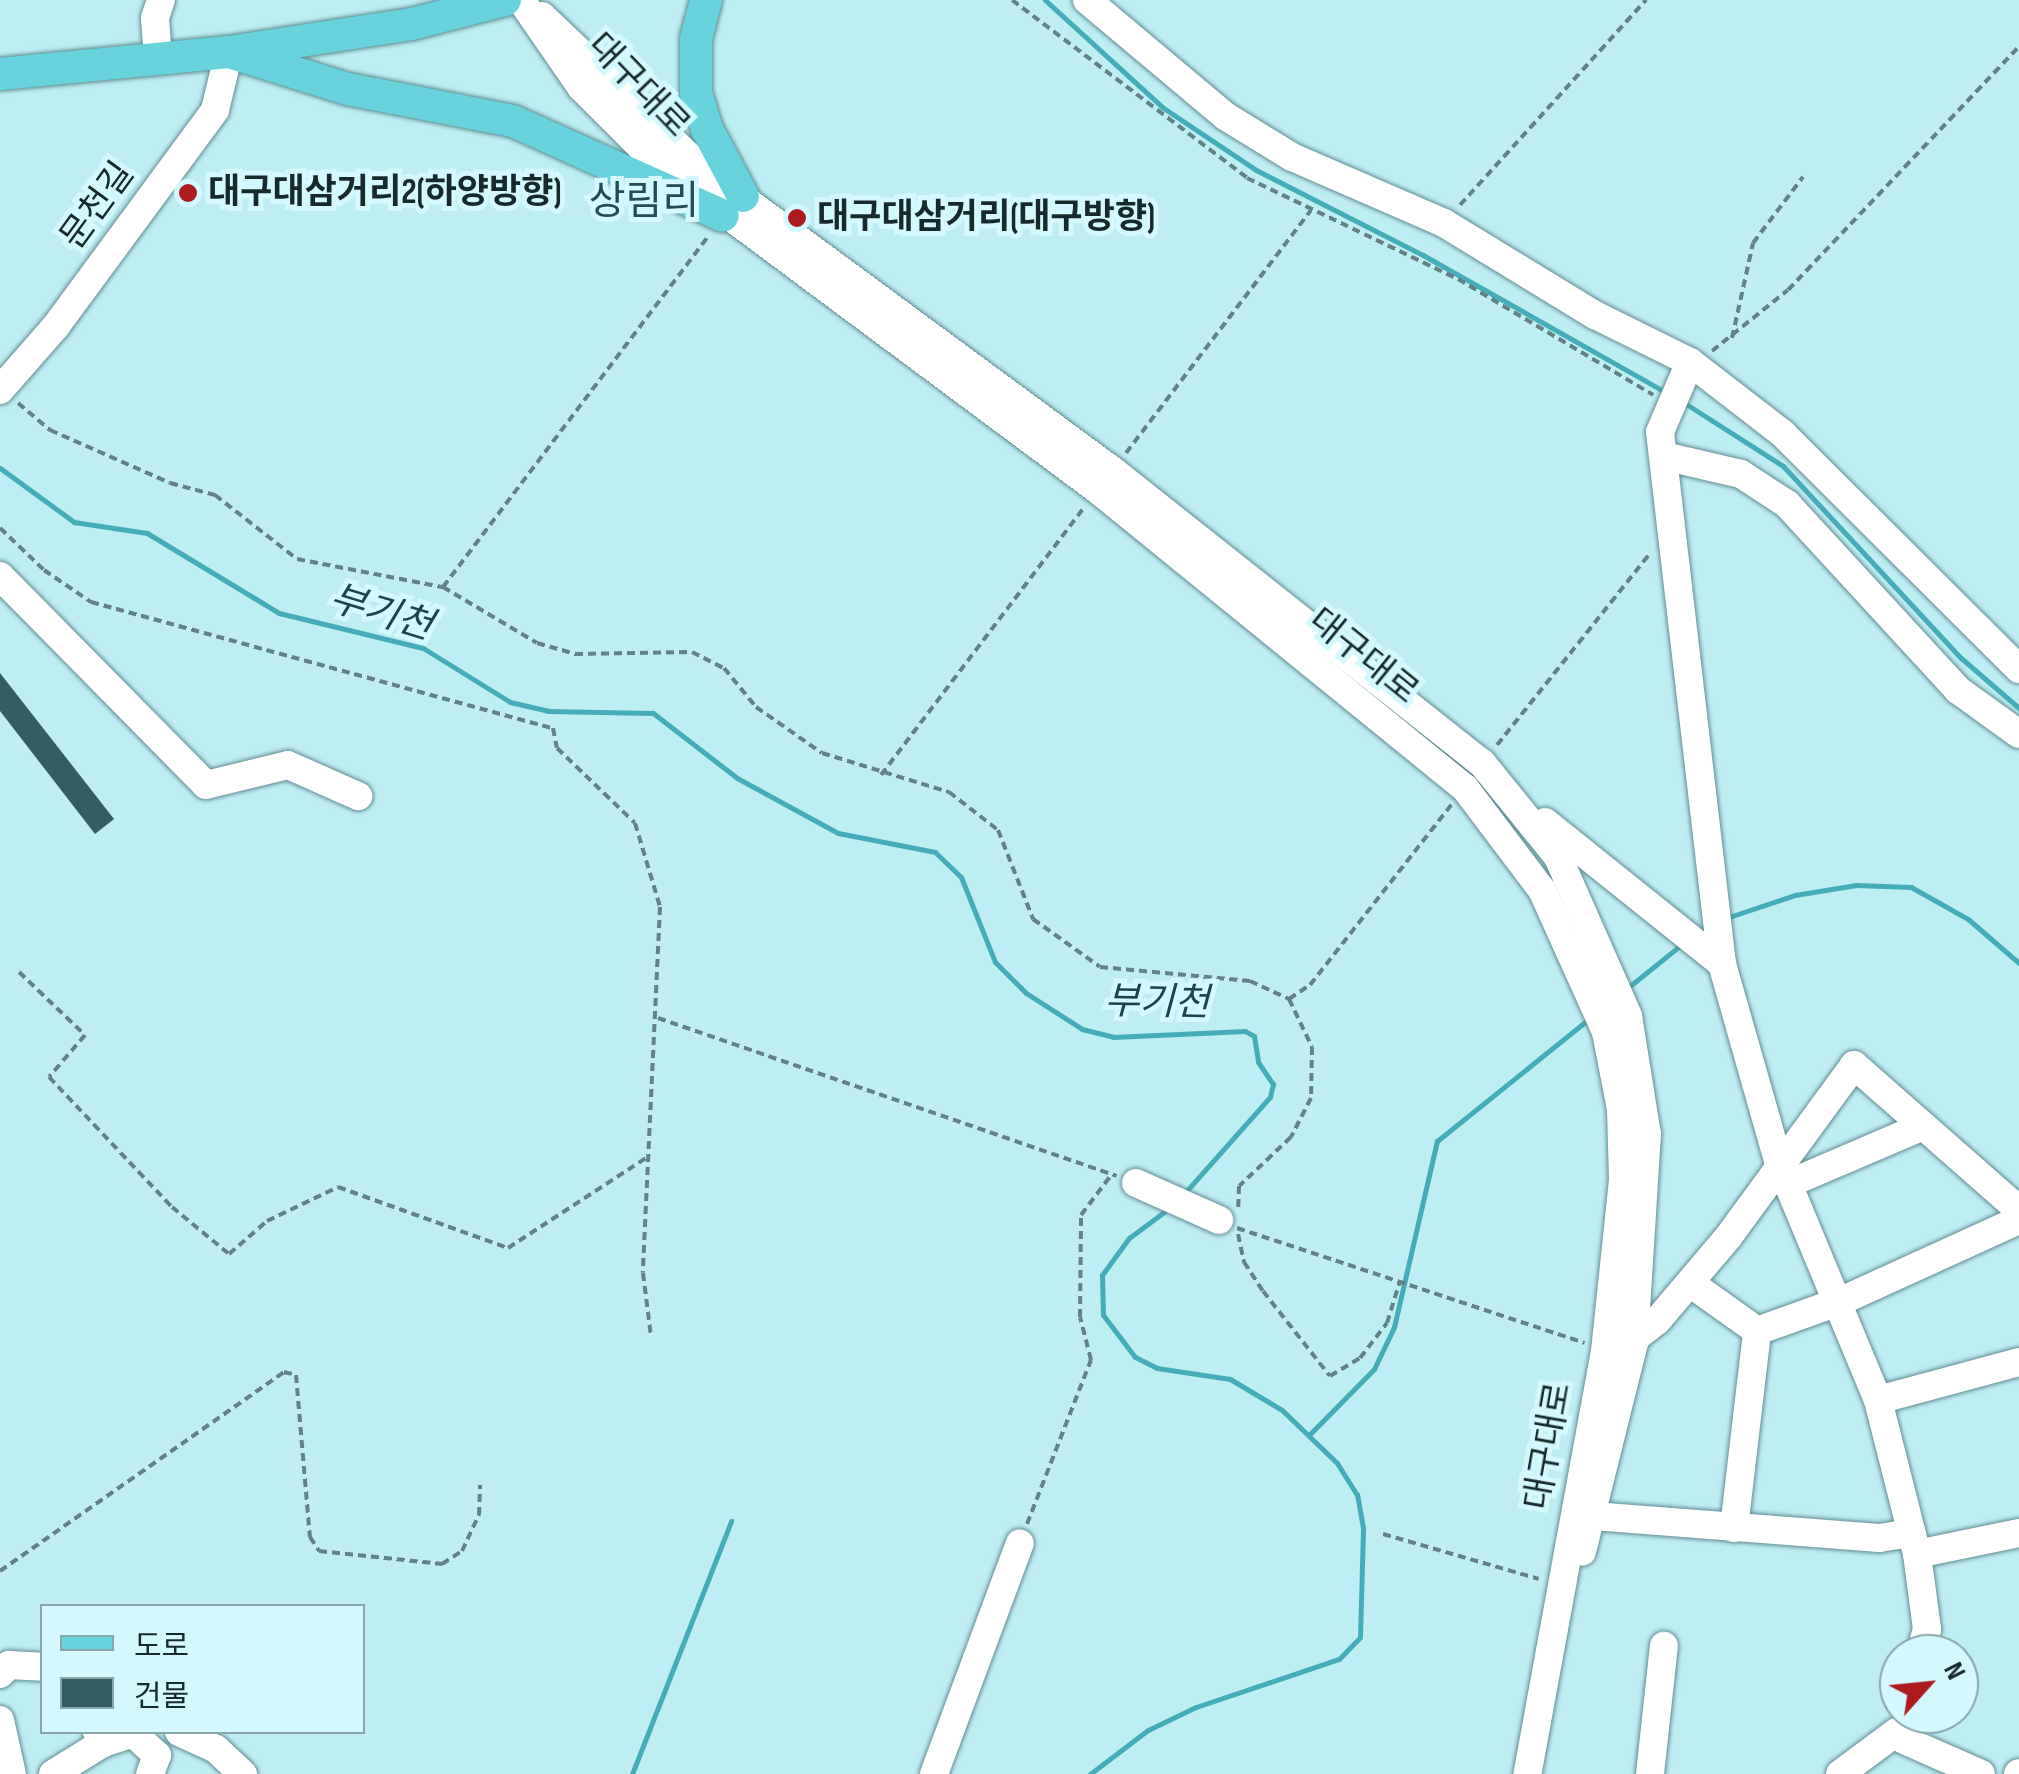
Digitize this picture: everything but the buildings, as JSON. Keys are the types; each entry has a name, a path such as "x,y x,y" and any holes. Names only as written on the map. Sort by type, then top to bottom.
{"main road":[{"path":"0,74 228,52 412,24 505,0"},
{"path":"706,0 696,39 696,93 733,206"},
{"path":"228,52 348,89 512,121 733,206"}],"street":[{"path":"158,59 154,18 161,0"},
{"name":"대구대로","path":"522,0 606,117 1113,471 1482,764 1516,800 1558,857 1606,995"},
{"path":"1087,0 1225,116 1292,157 1444,223 1595,315 1678,387 1783,434 2019,670"},
{"name":"문천길","path":"0,390 56,326 215,110 228,52"},
{"name":"대구대로","path":"733,206 1098,490 1465,788 1542,890 1606,995"},
{"path":"1678,387 1660,432 1668,458 1667,532 1722,964 1783,1172 1878,1400 1915,1544 1925,1634"},
{"path":"1668,458 1741,474 1787,504 1958,690 2019,734"},
{"path":"0,576 206,784 288,765 358,796"},
{"path":"1516,800 1722,964"},
{"path":"1606,995 1617,1024"},
{"name":"대구대로","path":"1552,1654 1593,1516 1634,1343 1648,1134 1617,1024"},
{"name":"대구대로","path":"1527,1774 1605,1351 1624,1180 1617,1024"},
{"path":"1605,1351 1634,1343 1690,1283 1783,1172 1854,1064 2019,1210"},
{"path":"1783,1172 1923,1126"},
{"path":"1124,1179 1228,1224"},
{"path":"1757,1331 1840,1301 2019,1220"},
{"path":"1690,1283 1757,1331"},
{"path":"1734,1528 1757,1331"},
{"path":"1878,1400 2019,1362"},
{"path":"1593,1516 1915,1544 2019,1533"},
{"path":"934,1774 1023,1534"},
{"path":"1657,1773 1664,1646"},
{"path":"0,1674 8,1665 40,1667"},
{"path":"0,1720 12,1774"},
{"path":"137,1734 157,1755 150,1774"},
{"path":"183,1734 216,1749 242,1774"},
{"path":"1840,1774 1894,1734"},
{"path":"1905,1734 1922,1774"},
{"path":"1912,1734 1981,1774"},
{"path":"52,1774 100,1737"}],"path":[{"path":"1012,0 1168,125 1247,178 1678,387 1788,290 2019,47"},
{"path":"1444,223 1646,0"},
{"path":"1732,340 1742,272 1753,243 1802,177"},
{"path":"442,587 733,206"},
{"path":"0,390 50,430 170,483 214,495 297,559 442,587 537,643 574,654 692,652 724,668 756,707 822,753 949,792 998,830 1033,919 1100,967 1250,981 1290,1000 1312,1046 1311,1098 1291,1137 1240,1186 1228,1224 1244,1262 1330,1376 1360,1358 1387,1324 1402,1281"},
{"path":"0,528 44,570 91,602 553,728 558,748 635,823 660,907 658,1018 646,1158 643,1272 651,1336"},
{"path":"19,972 85,1035 49,1077 172,1207 229,1254 266,1221 338,1187 508,1248 646,1158"},
{"path":"658,1018 1124,1179"},
{"path":"1023,1534 1092,1360 1080,1317 1080,1215 1124,1179"},
{"path":"1228,1224 1605,1351"},
{"path":"0,1571 284,1372 296,1375 310,1537 319,1551 442,1564 462,1550 479,1515 480,1486"},
{"path":"1383,1534 1547,1581"}],"waterway":[{"path":"1045,0 1162,107 1256,170 1423,255 1665,392"},
{"path":"1683,402 1783,466 1961,658 2019,708"},
{"name":"부기천","path":"0,468 74,522 147,533 279,613 423,648 510,702 548,711 653,713 737,778 838,833 935,852 961,877 995,962 1026,993 1082,1029 1113,1037 1245,1031 1254,1036 1258,1062 1273,1084 1270,1097 1183,1195"},
{"path":"1726,918 1795,895 1856,885 1911,887 1968,919 2019,963"},
{"path":"1625,990 1682,944"},
{"path":"1309,1435 1374,1369 1394,1327 1437,1141 1589,1019"},
{"name":"부기천","path":"1090,1774 1148,1730 1196,1707 1339,1659 1360,1637 1363,1528 1357,1495 1337,1463 1282,1410 1230,1379 1157,1368 1135,1357 1103,1315 1102,1275 1129,1238 1168,1209"},
{"path":"632,1774 731,1521"}],"place":[{"name":"대구대삼거리2(하양방향)","path":"188,193"},
{"name":"대구대삼거리(대구방향)","path":"797,218"}],"district":[{"name":"상림리","path":"644,202"}]}
